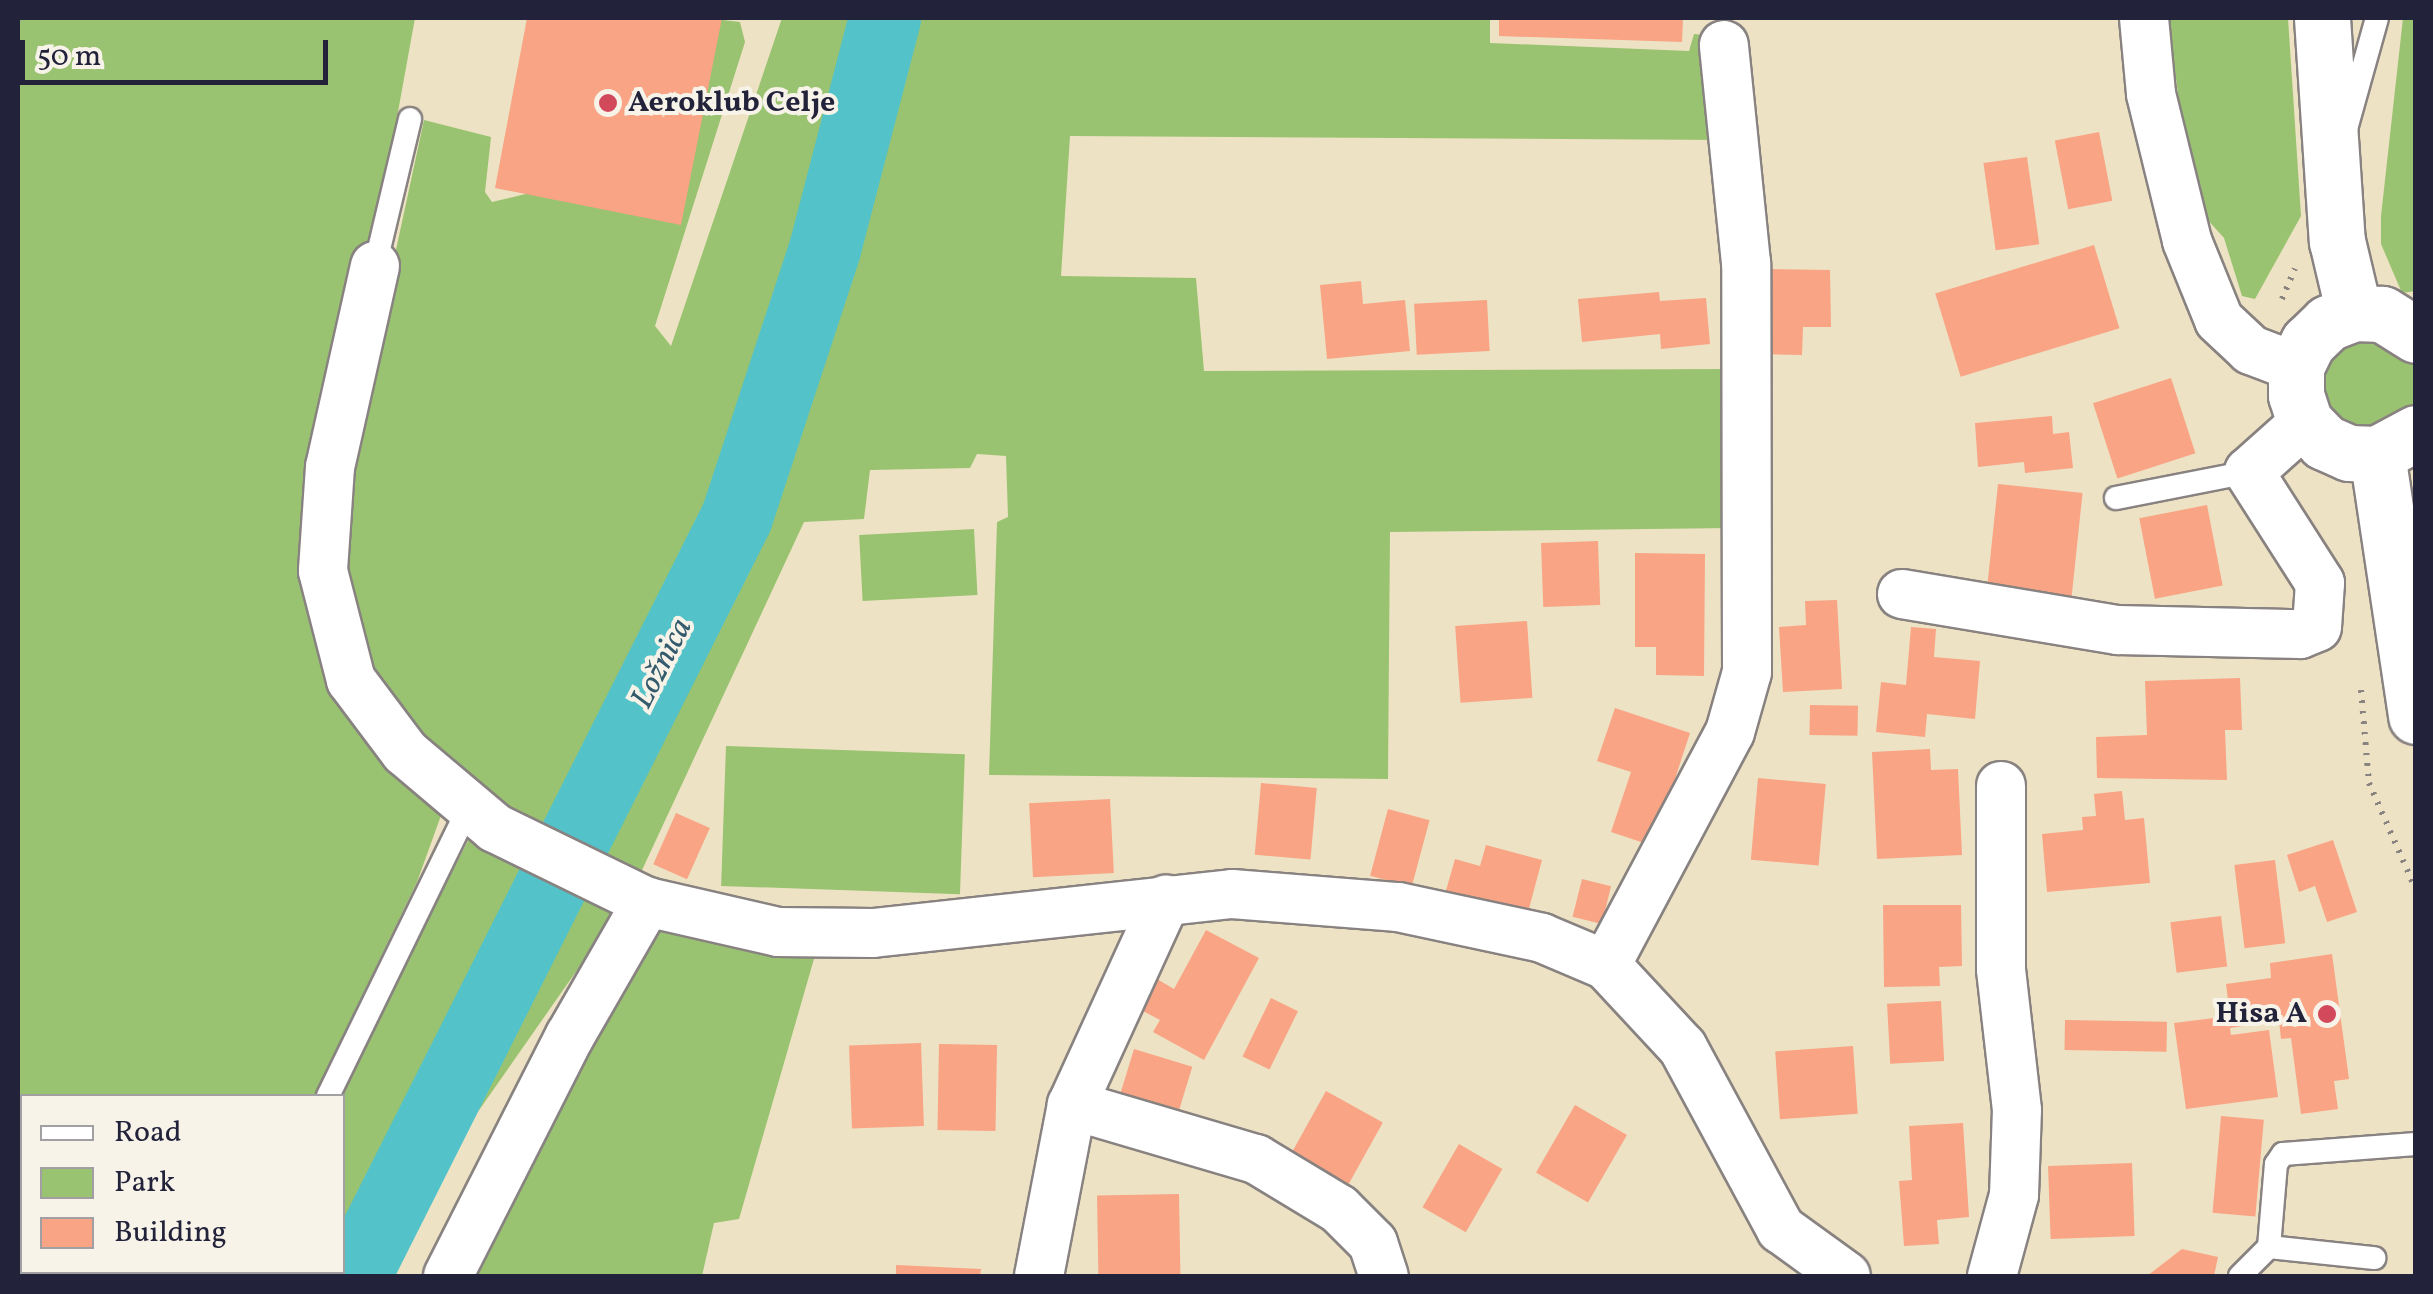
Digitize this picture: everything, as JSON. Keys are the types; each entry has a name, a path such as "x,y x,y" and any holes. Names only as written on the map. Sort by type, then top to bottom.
{"main road":[{"path":"2322,18 2330,175 2354,313"},
{"path":"2416,335 2382,314 2354,313 2318,332 2296,368 2305,422 2324,442 2349,454 2396,444 2416,716"}],"street":[{"path":"2144,18 2151,94 2187,240 2220,320 2250,350 2296,368"},
{"path":"1606,965 1715,764 1747,672 1746,264 1724,44"},
{"path":"375,266 330,467 323,571 351,680 405,752 482,818 633,895 778,932 873,933 1232,894 1398,907 1542,938 1606,965 1683,1048 1781,1229 1846,1276"},
{"path":"1902,594 2118,630 2300,634 2317,627 2320,582 2249,472 2305,422"},
{"path":"1992,1276 2014,1195 2017,1110 2000,970 2000,786"},
{"path":"448,1276 570,1036 633,895"},
{"path":"1038,1276 1072,1104 1166,900"},
{"path":"1072,1104 1256,1159 1339,1209 1373,1243 1384,1276"}],"lane":[{"path":"2330,175 2377,18"},
{"path":"375,266 410,118"},
{"path":"2116,498 2249,472"},
{"path":"329,1094 482,818"},
{"path":"2240,1276 2269,1246 2276,1164 2283,1154 2416,1144"},
{"path":"2269,1246 2374,1258"}],"green space":[{"path":"18,18 415,18 314,576 443,810 417,882 315,1094 20,1094 20,1274 223,1276 18,1276"},
{"path":"705,18 740,22 745,42 655,326 671,346 782,18 871,18 821,207 745,433 559,841 520,822 417,746 367,672 341,564 350,463 424,120 491,137 485,192 492,202 538,191 660,209"},
{"path":"909,18 1490,18 1490,43 1689,51 1694,34 1705,35 1728,140 1070,136 1061,276 1196,278 1204,371 1734,369 1732,528 1390,532 1388,779 989,775 997,522 1008,517 1006,456 977,454 970,468 870,470 864,519 804,522 636,883 589,855 760,502 894,89"},
{"path":"2168,18 2288,18 2301,216 2255,299 2242,296 2224,238 2205,217 2181,116"},
{"path":"2403,18 2416,18 2416,291 2402,293 2381,244 2381,216"},
{"path":"2361,330 2410,350 2415,363 2415,407 2376,437 2326,417 2318,364"},
{"path":"974,529 977,595 863,601 859,535"},
{"path":"726,746 965,754 960,894 721,886"},
{"path":"470,837 540,861 345,1265 345,1094 338,1094"},
{"path":"580,877 622,906 366,1272 345,1257 345,1213"},
{"path":"663,926 816,952 739,1219 714,1223 702,1276 464,1276 647,933"}],"building":[{"name":"Aeroklub Celje","path":"527,18 722,18 681,225 495,188"},
{"path":"1499,18 1683,18 1682,42 1499,36"},
{"path":"2099,132 2112,201 2068,209 2055,141"},
{"path":"2027,157 2039,244 1996,250 1983,163"},
{"path":"2094,245 2119,328 1961,377 1935,294"},
{"path":"1762,269 1830,270 1831,327 1803,327 1802,355 1762,354"},
{"path":"1361,281 1363,304 1405,300 1410,351 1327,359 1320,285"},
{"path":"1659,292 1660,301 1706,298 1710,344 1661,349 1660,334 1582,342 1578,299"},
{"path":"1487,300 1490,351 1417,355 1414,304"},
{"path":"2171,378 2195,453 2117,478 2093,403"},
{"path":"2052,416 2053,434 2069,432 2073,468 2025,473 2024,462 1978,467 1975,423"},
{"path":"1998,484 2083,493 2071,603 1986,594"},
{"path":"2207,505 2223,585 2155,599 2139,518"},
{"path":"1598,541 1600,605 1543,607 1541,543"},
{"path":"1635,553 1705,554 1704,676 1656,675 1656,647 1635,647"},
{"path":"1837,600 1842,689 1783,692 1779,627 1806,625 1805,601"},
{"path":"1527,621 1532,698 1461,703 1455,626"},
{"path":"1911,627 1936,629 1934,657 1980,661 1975,719 1927,714 1925,737 1876,732 1881,682 1906,685"},
{"path":"2240,678 2242,730 2225,730 2227,780 2097,778 2096,737 2147,735 2145,681"},
{"path":"1810,705 1858,706 1857,736 1809,735"},
{"path":"1615,708 1690,733 1653,846 1611,832 1631,772 1597,761"},
{"path":"1930,749 1931,770 1958,769 1962,855 1877,859 1872,752"},
{"path":"1758,778 1826,784 1819,866 1751,860"},
{"path":"1261,783 1317,788 1311,860 1255,855"},
{"path":"2122,791 2125,820 2144,818 2150,883 2047,892 2042,834 2083,830 2082,817 2096,816 2094,794"},
{"path":"1110,799 1114,873 1033,877 1029,803"},
{"path":"1388,809 1430,820 1412,887 1370,876"},
{"path":"676,813 710,828 687,879 653,864"},
{"path":"2333,840 2357,912 2327,922 2315,886 2299,892 2287,855"},
{"path":"1486,845 1542,860 1527,916 1445,894 1455,859 1480,866"},
{"path":"2275,860 2285,943 2245,948 2234,865"},
{"path":"1582,879 1611,886 1602,924 1573,917"},
{"path":"1883,905 1961,905 1962,966 1939,967 1940,986 1884,987"},
{"path":"2221,916 2227,967 2177,973 2170,922"},
{"path":"1206,930 1259,958 1204,1060 1153,1032 1160,1020 1141,1010 1157,979 1174,989"},
{"path":"2332,954 2349,1079 2334,1081 2338,1109 2301,1114 2291,1038 2281,1039 2279,1021 2230,1028 2231,1035 2269,1030 2278,1097 2186,1109 2174,1023 2230,1016 2226,984 2271,978 2270,963"},
{"path":"1271,998 1298,1011 1269,1070 1243,1056"},
{"path":"1941,1001 1944,1061 1890,1064 1887,1004"},
{"path":"2065,1020 2167,1022 2166,1052 2064,1050"},
{"path":"921,1043 924,1126 852,1128 849,1046"},
{"path":"939,1044 997,1045 995,1131 937,1130"},
{"path":"1853,1046 1858,1114 1780,1119 1775,1051"},
{"path":"1134,1049 1192,1067 1177,1116 1119,1098"},
{"path":"1326,1091 1383,1123 1347,1186 1291,1155"},
{"path":"1575,1105 1627,1135 1588,1203 1536,1173"},
{"path":"2221,1116 2264,1120 2255,1216 2213,1213"},
{"path":"1963,1123 1969,1217 1937,1220 1939,1244 1904,1246 1899,1181 1912,1180 1909,1126"},
{"path":"1459,1144 1502,1169 1466,1232 1422,1207"},
{"path":"2132,1163 2135,1236 2051,1239 2048,1166"},
{"path":"1179,1194 1180,1276 1098,1276 1097,1195"},
{"path":"2182,1249 2218,1257 2214,1276 2147,1276"},
{"path":"896,1265 981,1269 980,1276 896,1276"}],"waterway":[{"name":"Ložnica","path":"355,1276 737,517 825,249 885,18"}],"place":[{"name":"Aeroklub Celje","path":"608,103"},
{"name":"Hisa A","path":"2327,1014"}]}
